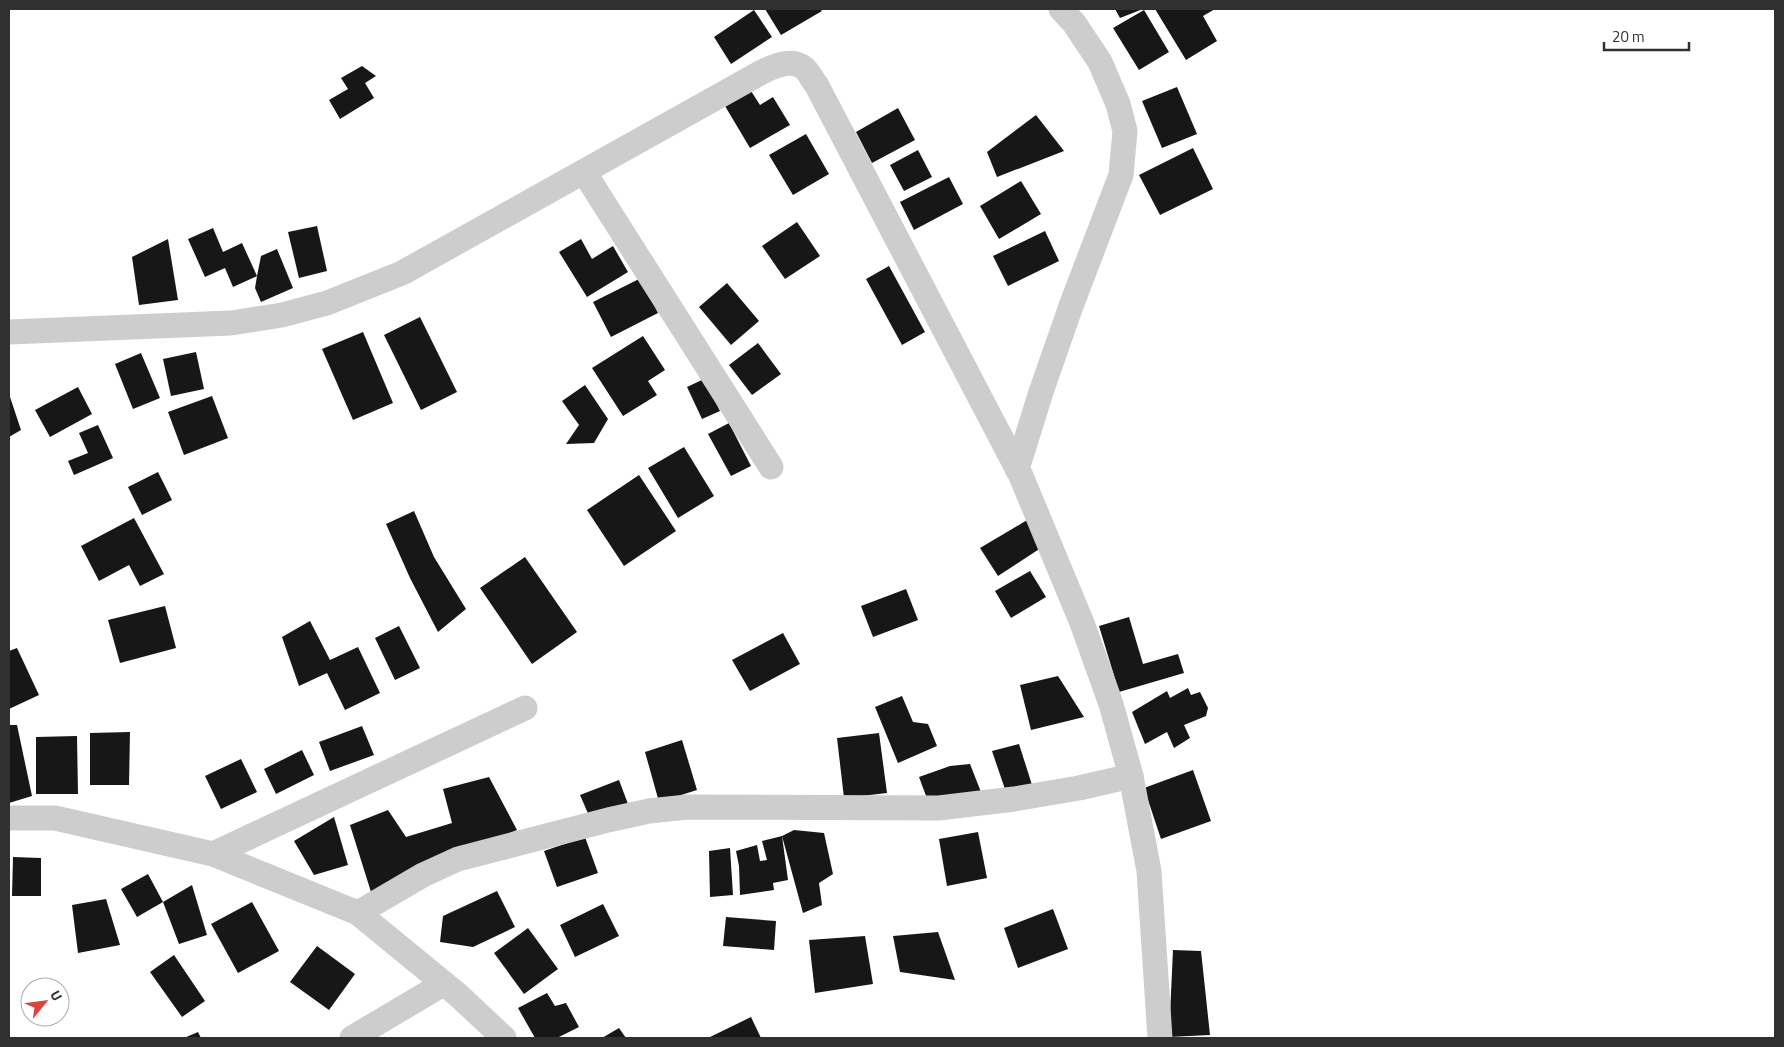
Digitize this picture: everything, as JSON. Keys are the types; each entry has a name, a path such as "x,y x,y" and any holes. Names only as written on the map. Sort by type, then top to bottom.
{"street":[{"path":"1017,469 1071,306 1121,175 1125,131 1118,104 1100,62 1074,23 1061,9"},
{"path":"9,332 231,323 282,315 327,304 402,273 777,65 794,64 804,68 816,84 1017,469 1082,623 1111,704 1131,776 1149,871 1160,1038"},
{"path":"584,172 771,467"},
{"path":"213,854 525,708"},
{"path":"358,913 423,875 458,859 649,811 687,807 939,808 1014,799 1079,788 1131,776"},
{"path":"9,818 55,818 213,854 358,913 504,1038"},
{"path":"352,1038 443,984"}],"building":[{"path":"765,9 820,9 822,11 781,35"},
{"path":"1115,9 1143,9 1120,18"},
{"path":"1155,9 1215,9 1203,16 1217,41 1186,60"},
{"path":"754,10 772,37 731,64 714,37"},
{"path":"1144,10 1169,52 1139,70 1113,28"},
{"path":"362,66 376,76 365,83 374,98 340,119 329,100 348,89 341,78"},
{"path":"1177,87 1197,134 1162,148 1142,101"},
{"path":"751,91 760,105 773,97 790,125 750,148 725,106"},
{"path":"898,108 915,140 872,163 856,132"},
{"path":"1036,115 1064,151 997,177 987,152"},
{"path":"806,134 829,174 793,195 769,155"},
{"path":"1193,148 1213,189 1160,215 1139,175"},
{"path":"918,150 932,177 904,191 890,165"},
{"path":"949,177 963,204 914,230 900,202"},
{"path":"1021,181 1041,214 999,239 980,206"},
{"path":"797,222 820,256 785,279 762,246"},
{"path":"317,226 327,271 299,278 288,232"},
{"path":"213,228 223,252 242,243 257,276 233,287 225,268 205,277 188,239"},
{"path":"1045,231 1059,261 1008,286 993,256"},
{"path":"168,239 178,300 139,305 132,257"},
{"path":"581,239 592,259 613,246 628,272 587,297 559,252"},
{"path":"277,249 293,288 261,302 255,288 261,256"},
{"path":"889,266 925,332 902,345 866,279"},
{"path":"641,278 658,313 611,337 593,302"},
{"path":"727,283 759,321 731,345 699,307"},
{"path":"420,317 457,392 421,410 384,335"},
{"path":"363,332 393,403 353,420 322,349"},
{"path":"643,336 665,370 648,381 657,395 623,416 592,368"},
{"path":"758,343 781,374 752,395 729,365"},
{"path":"196,352 204,389 171,396 163,359"},
{"path":"141,353 160,398 133,409 115,364"},
{"path":"704,379 720,411 702,419 687,387"},
{"path":"585,385 608,419 594,443 566,444 579,425 562,401"},
{"path":"78,387 92,414 50,437 35,410"},
{"path":"9,394 21,430 9,437"},
{"path":"212,396 228,438 184,455 168,412"},
{"path":"729,423 751,466 731,476 708,434"},
{"path":"98,425 113,458 74,475 68,461 88,453 79,433"},
{"path":"684,447 714,496 678,518 648,468"},
{"path":"158,472 172,500 142,515 128,487"},
{"path":"639,475 676,531 624,566 587,510"},
{"path":"414,511 434,557 466,609 438,632 410,578 386,524"},
{"path":"1034,516 1047,544 998,576 980,548"},
{"path":"134,518 164,574 140,586 129,565 99,581 81,546"},
{"path":"525,557 577,632 532,664 480,588"},
{"path":"1030,571 1046,597 1011,618 995,591"},
{"path":"906,589 918,620 873,637 861,606"},
{"path":"165,606 176,648 120,663 108,620"},
{"path":"1129,617 1143,664 1178,654 1184,673 1119,692 1099,626"},
{"path":"310,621 330,660 358,647 380,693 345,710 327,673 299,686 282,637"},
{"path":"399,626 420,668 395,680 375,638"},
{"path":"783,633 800,664 750,691 732,660"},
{"path":"17,648 39,695 9,709 9,651"},
{"path":"1058,676 1084,717 1031,730 1020,685"},
{"path":"1188,688 1191,695 1200,692 1208,708 1206,716 1184,725 1190,738 1174,748 1167,732 1145,744 1132,712 1167,691 1170,698"},
{"path":"902,696 913,722 928,724 937,746 898,763 875,707"},
{"path":"9,725 17,725 32,796 9,803"},
{"path":"362,726 374,755 330,771 319,742"},
{"path":"130,732 129,785 90,785 90,733"},
{"path":"879,733 887,793 844,798 837,738"},
{"path":"77,736 78,794 36,794 36,737"},
{"path":"682,740 697,790 659,802 645,752"},
{"path":"1019,744 1033,788 1008,798 992,751"},
{"path":"302,750 314,775 276,794 264,769"},
{"path":"241,759 257,792 221,809 205,776"},
{"path":"970,764 981,792 929,804 919,777 950,766"},
{"path":"1193,770 1211,821 1161,839 1144,788"},
{"path":"489,777 517,830 371,892 350,825 388,810 406,837 452,823 443,789"},
{"path":"619,780 628,804 590,818 580,795"},
{"path":"334,817 348,865 314,875 294,841"},
{"path":"794,830 824,833 833,874 819,883 822,905 803,913 782,836"},
{"path":"978,832 987,878 947,886 939,839"},
{"path":"782,836 788,880 773,883 774,890 740,895 739,866 736,851 757,845 760,861 767,860 762,841"},
{"path":"585,837 598,873 557,887 544,851"},
{"path":"730,848 733,895 710,897 709,851"},
{"path":"13,857 41,858 41,896 12,896"},
{"path":"148,874 163,902 137,917 121,889"},
{"path":"192,885 207,935 179,944 163,902"},
{"path":"497,891 515,927 473,947 440,942 443,916"},
{"path":"106,899 120,945 78,953 72,905"},
{"path":"252,902 279,951 238,973 211,924"},
{"path":"603,904 619,936 575,957 560,925"},
{"path":"1053,909 1068,949 1018,968 1004,928"},
{"path":"726,917 776,921 774,950 723,946"},
{"path":"528,928 558,969 524,994 494,953"},
{"path":"938,932 955,980 900,972 893,936"},
{"path":"865,936 873,984 815,993 809,940"},
{"path":"317,946 355,974 329,1010 290,982"},
{"path":"1173,950 1201,951 1210,1035 1169,1037"},
{"path":"174,955 205,1001 182,1017 150,972"},
{"path":"547,993 555,1006 566,1003 579,1027 557,1038 535,1038 518,1008"},
{"path":"751,1017 761,1038 708,1038"},
{"path":"619,1028 626,1038 602,1038"},
{"path":"198,1032 201,1038 184,1038"}]}
